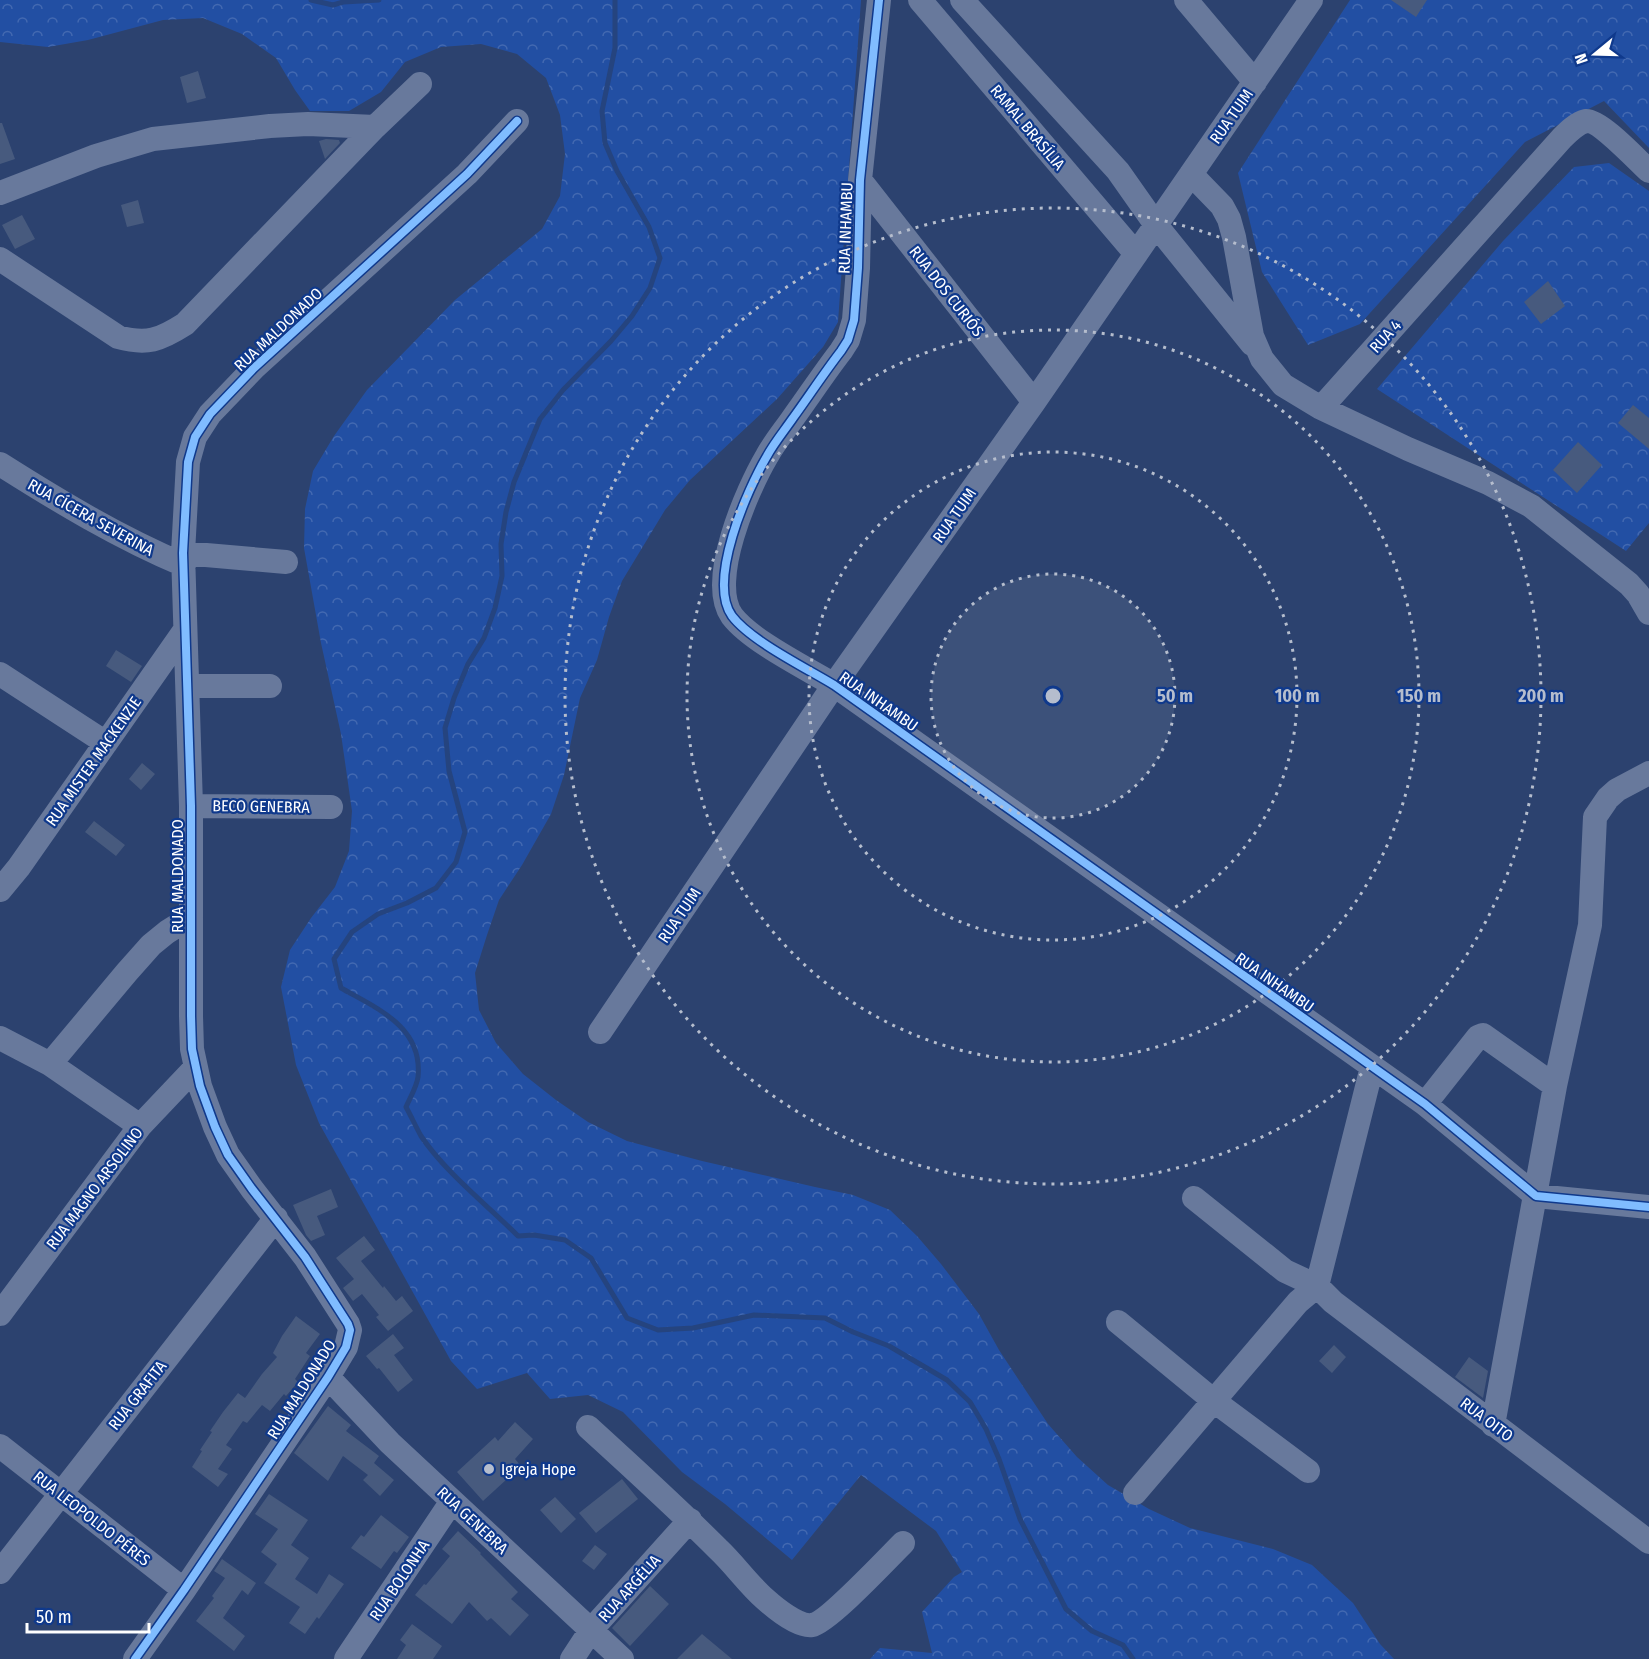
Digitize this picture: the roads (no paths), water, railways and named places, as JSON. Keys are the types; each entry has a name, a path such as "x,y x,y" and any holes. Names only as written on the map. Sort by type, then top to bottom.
{"street":[{"name":"RUA INHAMBU","path":"879,0 860,180 854,320 849,340 763,464 741,510 723,577 725,601 732,615 740,625 765,644 834,685 1425,1104 1536,1197"},
{"name":"RAMAL BRASÍLIA","path":"920,0 1136,254"},
{"path":"962,0 1118,171 1156,225 1283,385 1321,408 1488,483 1531,506 1629,584 1649,613"},
{"path":"1186,0 1255,82"},
{"name":"RUA TUIM","path":"600,1032 834,685 1034,402 1311,0"},
{"path":"0,259 118,337 132,341 163,337 185,324 375,127 420,84"},
{"name":"RUA MALDONADO","path":"135,1659 328,1377 346,1347 350,1330 348,1323 305,1257 228,1155 215,1126 195,1068 192,1048 188,686 183,559 188,462 191,448 195,436 210,414 254,368 467,174 517,121"},
{"name":"RUA 4","path":"1321,408 1562,138 1580,123 1592,122 1602,127 1649,171"},
{"path":"0,193 96,156 153,139 289,125 375,127"},
{"path":"1191,174 1222,206 1229,219 1257,350"},
{"name":"RUA DOS CURIÓS","path":"860,180 1034,402"},
{"name":"RUA CÍCERA SEVERINA","path":"0,464 64,505 149,550 183,559 286,562"},
{"name":"RUA MISTER MACKENZIE","path":"0,890 9,861 106,743 185,630"},
{"path":"0,674 106,743"},
{"path":"188,686 270,686"},
{"path":"1493,1425 1555,1086 1590,925 1595,817 1608,798 1617,790 1649,773"},
{"name":"BECO GENEBRA","path":"190,806 332,807"},
{"path":"50,1065 151,945 191,917"},
{"path":"1425,1104 1478,1037 1483,1035 1555,1086"},
{"path":"0,1038 50,1065 140,1126"},
{"path":"1135,1493 1298,1302 1321,1290 1372,1067"},
{"name":"RUA MAGNO ARSOLINO","path":"0,1314 140,1126 195,1068"},
{"path":"1536,1197 1649,1207"},
{"name":"RUA OITO","path":"1194,1198 1285,1271 1321,1290 1493,1425 1649,1542"},
{"name":"RUA GRAFITA","path":"0,1572 276,1218"},
{"path":"1118,1322 1214,1401 1308,1471"},
{"name":"RUA GENEBRA","path":"328,1377 390,1443 622,1659"},
{"path":"588,1426 690,1520 764,1599 801,1624 813,1625 832,1614 903,1543"},
{"name":"RUA LEOPOLDO PÉRES","path":"0,1446 184,1590"},
{"name":"RUA BOLONHA","path":"346,1659 452,1502"},
{"name":"RUA ARGÉLIA","path":"572,1659 591,1630 690,1520"}],"waterway":[{"path":"311,0 333,5 343,2 379,0"},
{"path":"615,0 615,48 602,111 605,143 617,171 649,227 660,258 650,288 632,316 563,390 540,419 514,482 501,544 502,576 495,608 484,638 468,664 445,728 449,771 465,832 456,862 436,888 407,903 378,914 352,932 334,959 341,988 383,1012 406,1032 418,1060 418,1077 406,1107 421,1136 442,1162 518,1236 534,1235 565,1240 591,1258 627,1318 658,1330 693,1328 754,1315 825,1318 889,1346 947,1380 970,1402 986,1429 1020,1519 1066,1609 1092,1631 1123,1645 1133,1659"}],"place":[{"name":"Igreja Hope","path":"489,1469"}]}
